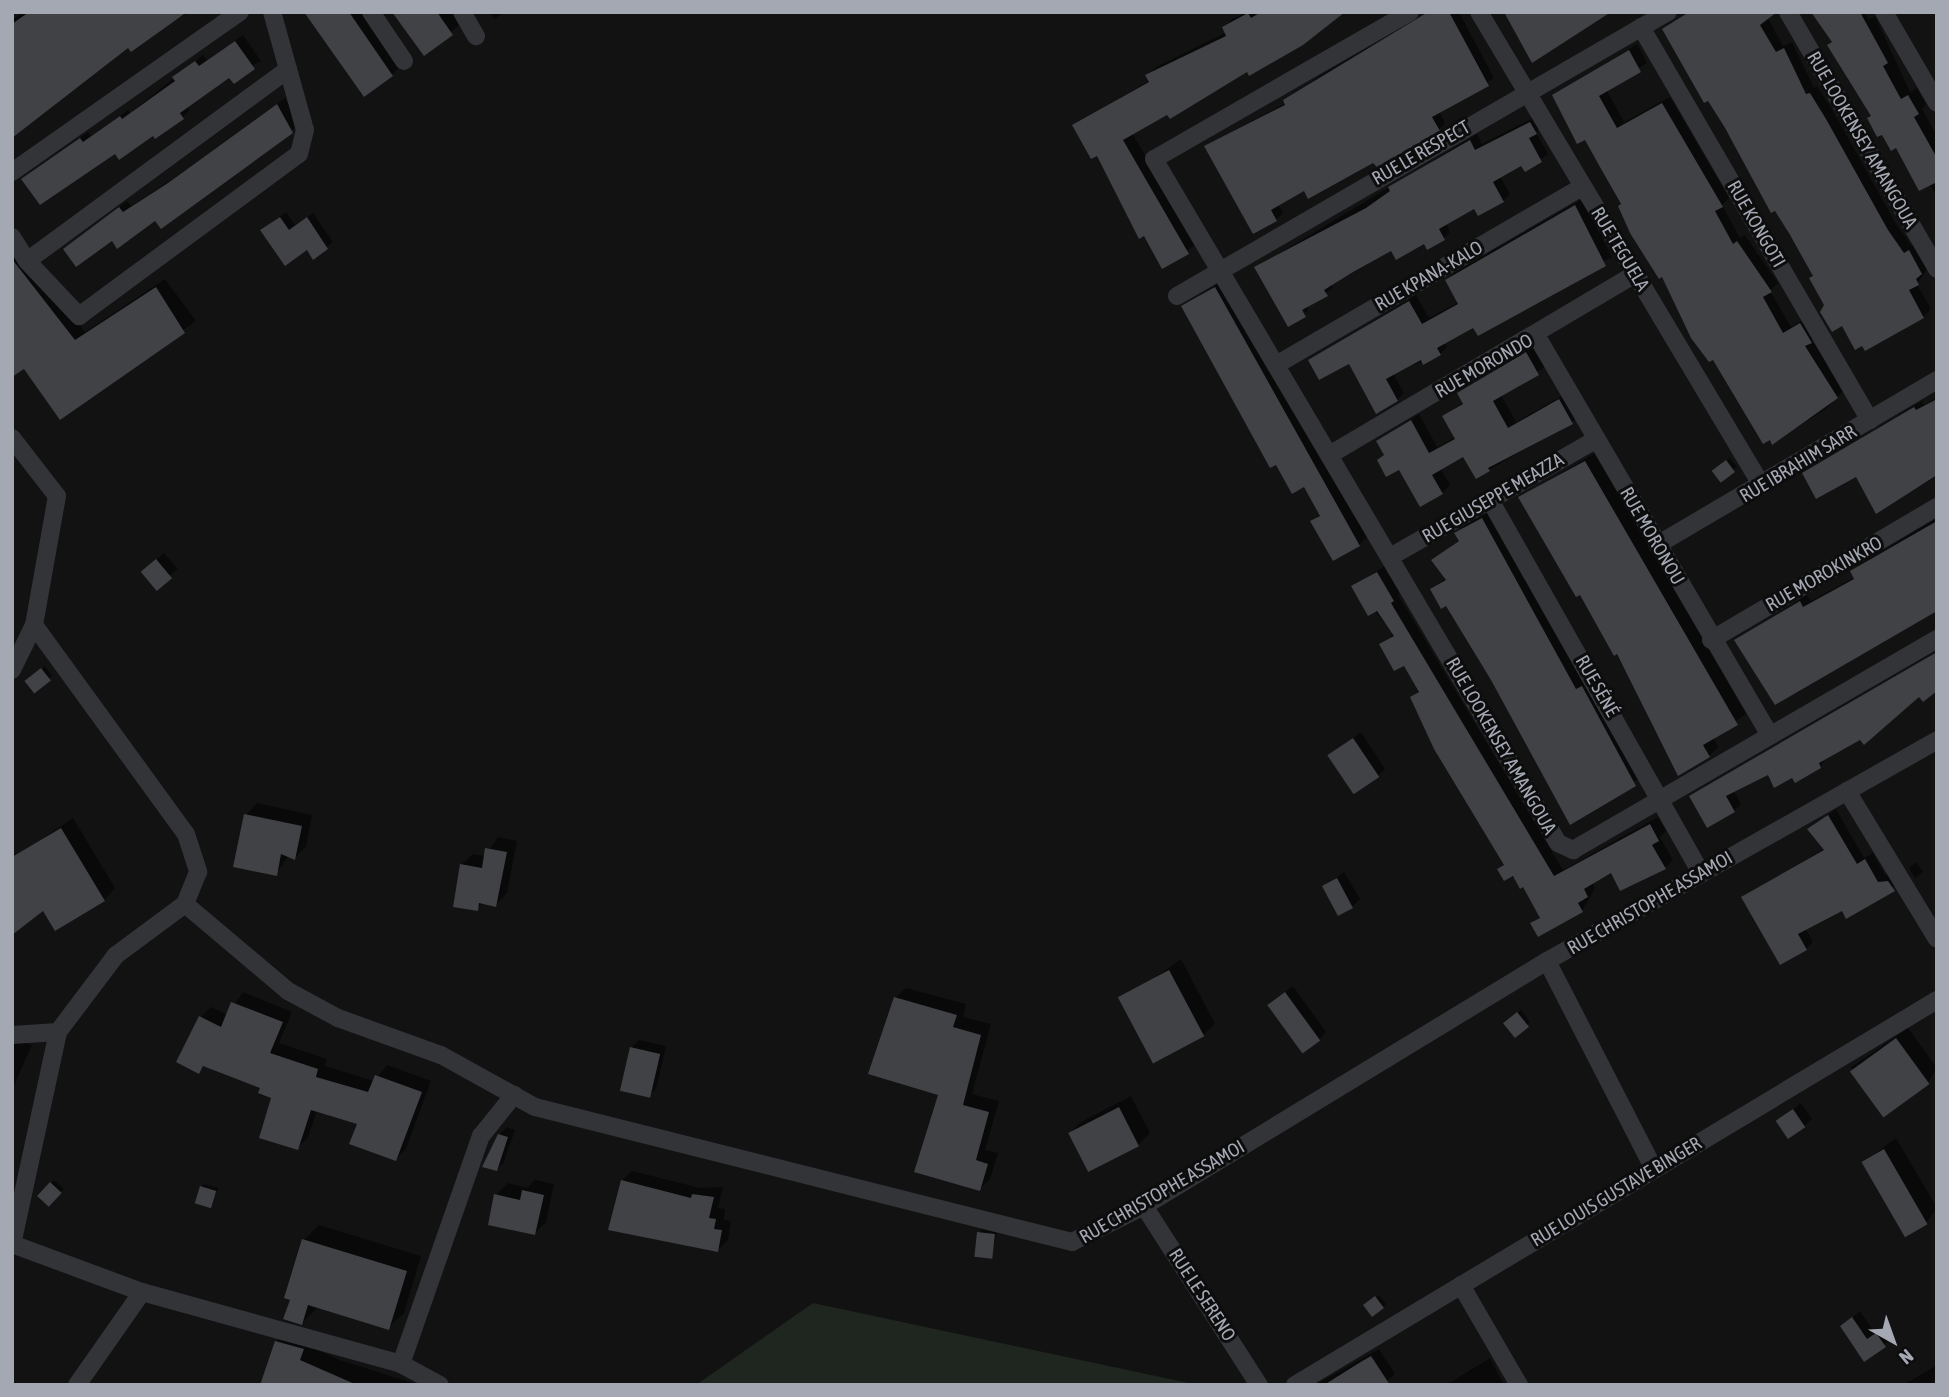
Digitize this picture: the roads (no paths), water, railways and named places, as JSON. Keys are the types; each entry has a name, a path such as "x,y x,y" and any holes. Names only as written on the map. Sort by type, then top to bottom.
{"street":[{"path":"12,172 240,12"},
{"path":"12,237 27,261 79,316 299,154 305,130 272,12"},
{"path":"371,12 404,61"},
{"path":"462,12 476,36"},
{"name":"RUE LOOKENSEY AMANGOUA","path":"1410,12 1154,159 1564,850 1573,850 1937,639"},
{"name":"RUE TEGUELA","path":"1479,12 1762,486"},
{"name":"RUE LE RESPECT","path":"1177,296 1668,12"},
{"name":"RUE LOOKENSEY AMANGOUA","path":"1788,12 1937,269"},
{"path":"1884,12 1937,103"},
{"name":"RUE KONGOTI","path":"1642,27 1870,420"},
{"path":"27,261 288,69"},
{"name":"RUE KPANA-KALO","path":"1276,365 1583,186"},
{"name":"RUE MORONDO","path":"1331,454 1635,274"},
{"name":"RUE MORONOU","path":"1536,335 1711,640 1770,736"},
{"name":"RUE IBRAHIM SARR","path":"1657,545 1762,486 1937,380"},
{"path":"12,438 57,496 34,625 12,670"},
{"name":"RUE GIUSEPPE MEAZZA","path":"1390,557 1597,439"},
{"name":"RUE SÉNÉ","path":"1490,500 1702,873"},
{"name":"RUE MOROKINKRO","path":"1711,640 1937,507"},
{"path":"34,625 186,834 198,872 185,904 116,955 58,1032 12,1244 142,1292 401,1364 440,1385"},
{"name":"RUE CHRISTOPHE ASSAMOI","path":"185,904 288,990 338,1018 441,1055 536,1107 1072,1242 1144,1206 1547,961 1937,740"},
{"path":"1847,791 1937,939"},
{"path":"1547,961 1654,1169"},
{"name":"RUE LOUIS GUSTAVE BINGER","path":"1295,1385 1937,1000"},
{"path":"12,1035 58,1032"},
{"path":"401,1364 481,1136 514,1095"},
{"name":"RUE LE SERENO","path":"1144,1206 1259,1385"},
{"path":"1461,1285 1519,1385"},
{"path":"77,1385 142,1292"}]}
